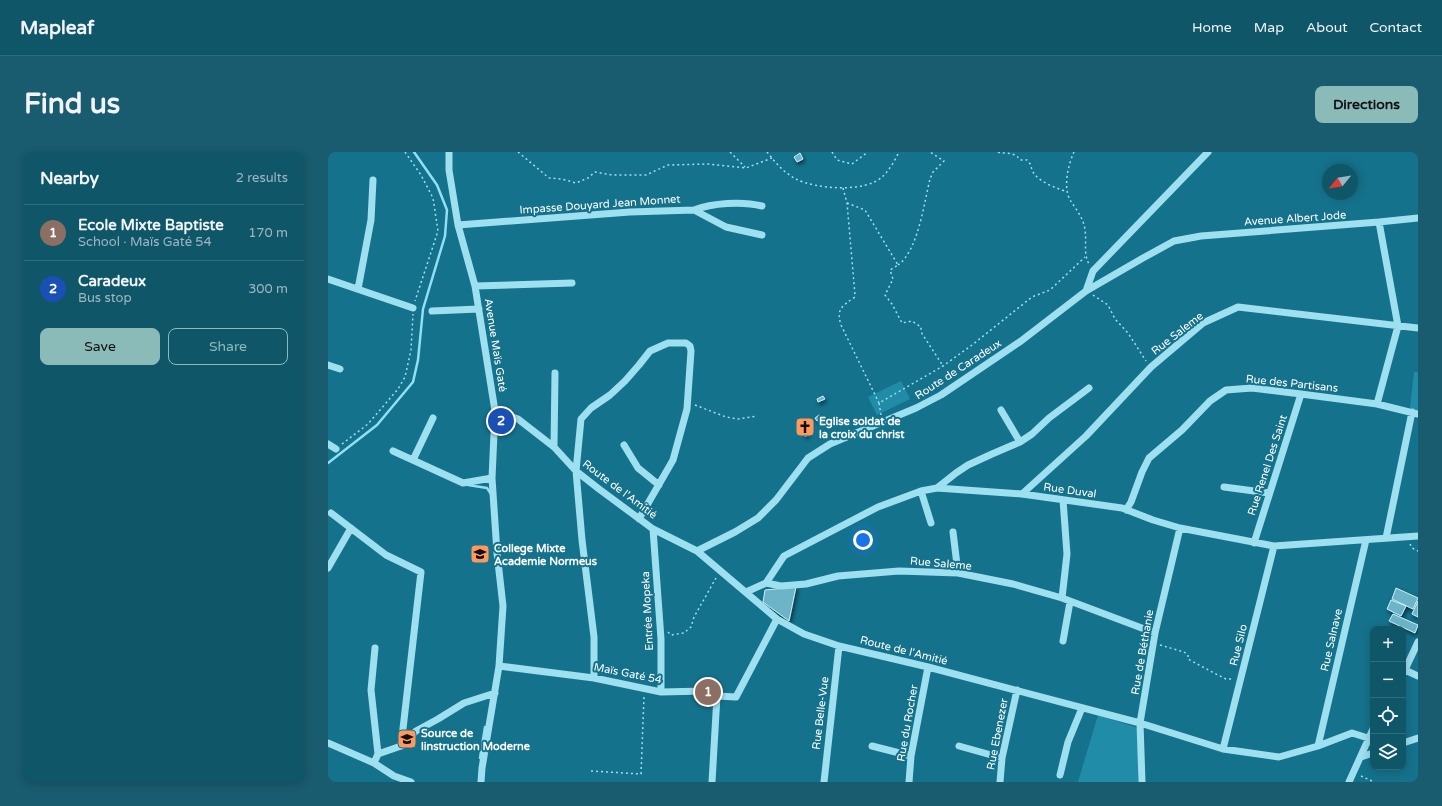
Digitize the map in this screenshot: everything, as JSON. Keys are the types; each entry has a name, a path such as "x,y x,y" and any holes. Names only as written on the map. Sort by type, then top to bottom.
{"street":[{"name":"Avenue Maïs Gaté","path":"449,152 449,170 458,225 475,286 495,411 492,478 497,553 503,606 499,666 482,768 482,782"},
{"path":"1086,290 1093,271 1208,152"},
{"path":"358,290 371,220 373,180"},
{"path":"694,210 706,205 752,203 762,206"},
{"name":"Impasse Douyard Jean Monnet","path":"458,225 630,212 694,210 726,226 762,235"},
{"name":"Avenue Albert Jode","path":"1174,241 1201,236 1418,218"},
{"path":"1377,404 1398,326 1379,222"},
{"name":"Route de Caradeux","path":"697,551 735,532 758,518 776,500 808,458 830,444 916,408 941,395 1021,341 1086,290 1174,241"},
{"path":"328,279 413,308"},
{"path":"475,286 572,283"},
{"name":"Rue Saleme","path":"1022,494 1086,436 1151,367 1203,323 1238,307 1418,328"},
{"path":"432,311 479,309"},
{"path":"594,678 594,637 582,540 576,471 581,419 591,408 610,395 625,381 650,351 668,343 686,343 690,346 691,350 687,402 673,460 639,519"},
{"path":"328,365 340,369"},
{"path":"554,447 555,373"},
{"path":"937,488 968,465 1020,442 1089,388"},
{"name":"Rue des Partisans","path":"1126,510 1131,502 1149,458 1182,430 1210,401 1226,390 1252,388 1377,404 1415,413"},
{"name":"Rue Renel Des Saint","path":"1254,543 1300,394"},
{"path":"1002,410 1020,442"},
{"name":"Route de l'Amitié","path":"495,411 518,419 554,447 576,471 639,519 653,529 697,551 777,618 804,634 839,646 928,667 1140,723 1223,749 1279,757 1318,746 1352,733 1368,738"},
{"path":"1386,538 1415,413"},
{"path":"413,460 433,418"},
{"path":"328,444 336,449"},
{"path":"624,445 638,468 659,485"},
{"path":"393,451 463,483 492,478"},
{"path":"1224,487 1269,493"},
{"name":"Rue Duval","path":"766,583 784,556 878,507 921,491 937,488 1022,494 1122,508 1153,520 1180,528 1274,546 1418,536"},
{"path":"921,491 931,523"},
{"path":"1062,598 1067,554 1063,500"},
{"path":"331,513 386,554 422,572 401,746"},
{"path":"328,568 351,528"},
{"name":"Rue de Béthanie","path":"1142,782 1140,723 1154,637 1180,528"},
{"name":"Entrée Mopeka","path":"653,529 659,622 661,692"},
{"path":"953,532 958,573"},
{"name":"Rue Salnave","path":"1318,746 1366,540"},
{"name":"Rue Silo","path":"1223,749 1274,546"},
{"name":"Rue Saleme","path":"766,583 781,586 806,584 838,576 899,571 958,573 1013,584 1062,598 1154,637"},
{"path":"746,592 766,583"},
{"path":"1063,641 1070,602"},
{"name":"Maïs Gaté 54","path":"499,666 594,678 661,692 705,691 717,696 736,697 777,618"},
{"path":"1406,668 1418,642"},
{"name":"Rue Belle-Vue","path":"824,782 839,646"},
{"path":"374,763 378,754 372,690 375,648"},
{"name":"Rue du Rocher","path":"909,782 911,756 928,667"},
{"path":"1406,673 1418,676"},
{"name":"Rue Ebenezer","path":"1000,782 1002,758 1017,690"},
{"path":"378,754 401,746 416,731 464,703 495,693"},
{"path":"712,782 717,696"},
{"path":"1060,775 1068,742 1082,708"},
{"path":"1349,782 1361,758 1370,734"},
{"path":"1406,742 1418,738"},
{"path":"328,743 374,763 392,779 411,782"},
{"path":"872,746 911,756"},
{"path":"959,746 1002,758"},
{"path":"1361,758 1370,754"}],"path":[{"path":"518,152 549,178 562,179 576,183 588,178 595,172 612,175 646,175 668,166 708,164 746,168 772,158"},
{"path":"730,152 746,168"},
{"path":"767,152 787,173 797,180 821,186 843,188 866,185 881,178 900,152"},
{"path":"832,152 837,160 852,164 868,152"},
{"path":"930,152 944,161 933,172 930,178 914,243 905,260 890,270 893,279 885,296 892,304 902,323 912,321 921,327 921,332 943,366"},
{"path":"998,152 1000,154 1010,153 1018,156 1020,160 1027,160 1035,175 1046,183 1067,192"},
{"path":"1074,152 1068,165 1067,192 1078,211 1085,230 1085,257 1093,271"},
{"path":"843,188 847,203 855,297 842,306 839,310 838,316 879,403 882,423"},
{"path":"847,203 866,210 898,266"},
{"path":"879,403 943,366 1032,297 1050,290 1085,257"},
{"path":"1086,290 1108,305 1116,319 1128,333 1151,367"},
{"path":"687,402 726,417 738,419 757,416"},
{"path":"659,622 671,635 684,633 691,627 694,617 720,571"},
{"path":"1154,637 1163,647 1184,652 1188,655 1188,659 1204,668 1226,679 1231,678 1240,683"},
{"path":"591,771 641,774 644,688"},
{"path":"1353,773 1374,782"}],"shaded area":[{"path":"1414,372 1418,372 1418,411 1410,408"},
{"path":"901,381 910,399 877,415 868,397"},
{"path":"1098,715 1138,728 1138,782 1078,782"}],"building":[{"path":"800,153 803,159 797,162 794,157"},
{"path":"823,396 825,399 818,402 817,399"},
{"path":"819,415 822,417 817,421 815,418"},
{"path":"802,420 809,420 807,436 804,436 805,432 801,431"},
{"path":"796,587 789,621 763,602 765,590"},
{"path":"1396,588 1418,598 1413,609 1392,599"},
{"path":"1391,600 1406,606 1401,616 1387,609"},
{"path":"1418,601 1418,617 1412,614"},
{"path":"1393,614 1418,625 1415,633 1406,629 1406,626 1400,626 1389,621"}],"waterway":[{"path":"328,463 377,425 413,382 418,360 423,309 445,236 447,210 437,185 414,152"},
{"path":"468,485 487,488 491,494"},
{"path":"480,758 485,727"}],"place":[{"name":"Caradeux","path":"501,421"},
{"name":"Eglise soldat de la croix du christ","path":"805,427"},
{"name":"College Mixte Academie Normeus","path":"480,554"},
{"name":"Ecole Mixte Baptiste","path":"708,692"},
{"name":"Source de linstruction Moderne","path":"407,739"}]}
